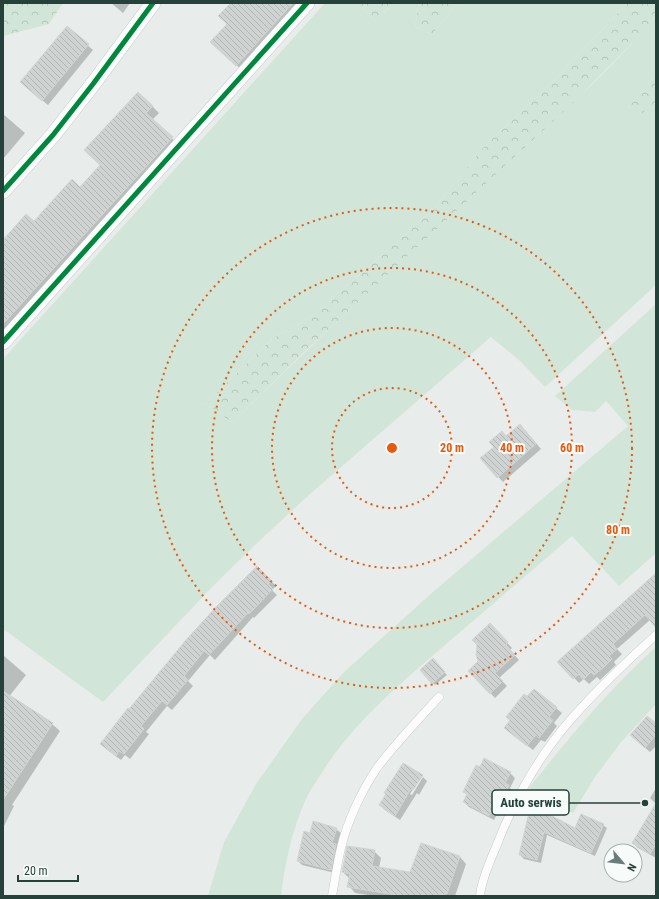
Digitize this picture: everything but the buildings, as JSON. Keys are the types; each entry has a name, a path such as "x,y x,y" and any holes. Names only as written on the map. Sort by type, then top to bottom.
{"street":[{"path":"3,191 53,135 94,84 153,3"},
{"path":"3,342 308,3"}],"lane":[{"path":"480,896 489,863 502,830 520,793 545,753 573,717 627,661 656,635"},
{"path":"332,896 341,847 362,794 377,768 439,697"}],"green space":[{"path":"3,3 63,3 49,24 3,36"},
{"path":"325,3 363,3 361,7 375,21 394,3 419,3 415,27 432,34 458,3 624,3 625,6 552,82 483,148 432,211 313,315 272,339 206,403 232,423 361,299 598,79 656,16 656,74 629,107 639,115 656,101 656,285 545,387 520,361 491,337 309,495 256,544 214,585 103,702 3,629 3,359"},
{"path":"363,3 394,3 375,21 360,6"},
{"path":"419,3 458,3 432,34 415,27"},
{"path":"624,3 656,3 656,16 643,32 576,100 300,356 232,423 206,403 272,339 313,315 432,211 483,148 552,82 625,6"},
{"path":"656,74 656,101 639,116 629,107"},
{"path":"656,304 656,553 619,586 572,536 397,687 346,739 307,796 290,847 281,896 208,896 224,842 256,784 302,719 343,673 434,591 628,426 606,401 595,412 572,410 555,396"},
{"path":"656,647 656,704 622,741 595,777 573,813 529,788 605,697"}],"cycle path":[{"path":"3,191 53,135 153,3"},
{"path":"3,342 307,3"}],"place":[{"name":"Auto serwis","path":"645,803"}]}
